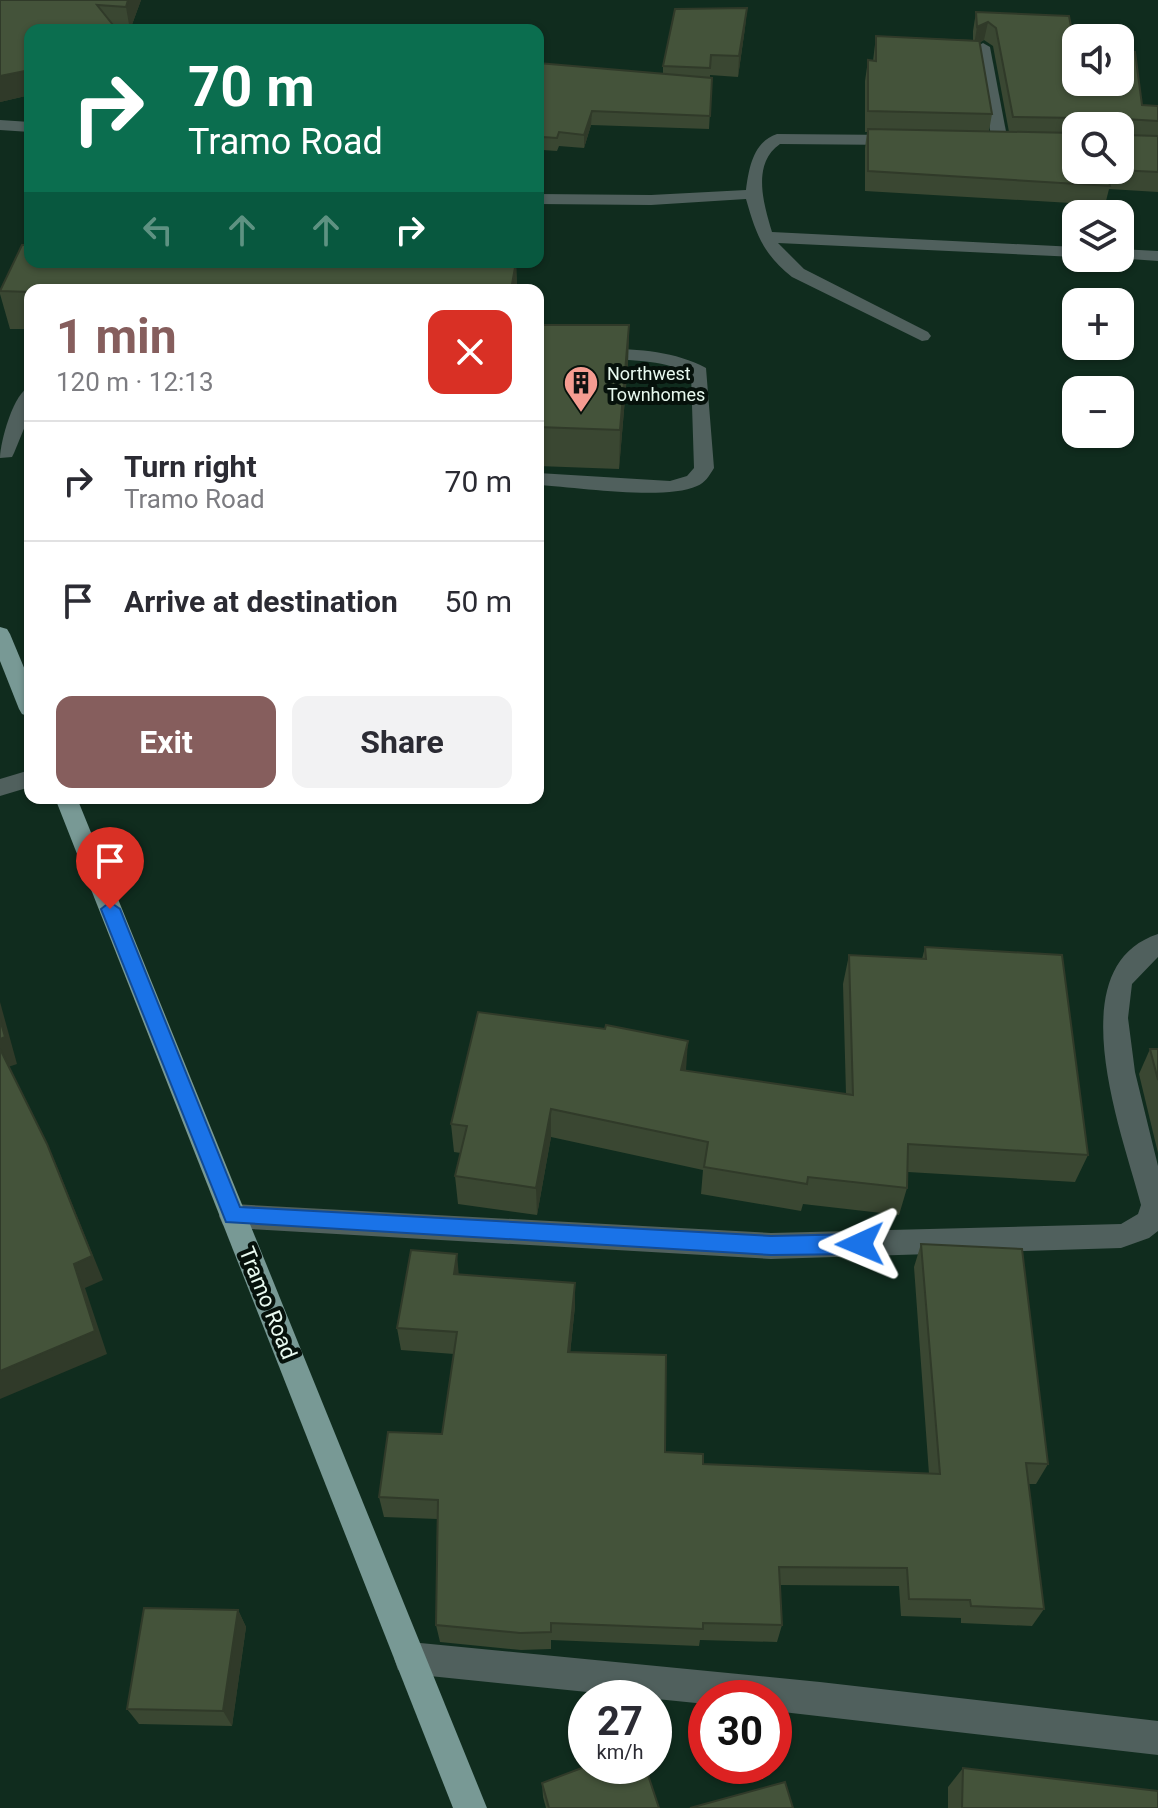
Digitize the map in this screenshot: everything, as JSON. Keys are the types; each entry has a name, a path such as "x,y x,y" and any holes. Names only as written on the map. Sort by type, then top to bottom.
{"main road":[{"path":"0,634 24,694"},
{"name":"Tramo Road","path":"68,804 470,1808"}],"street":[{"path":"983,47 1000,142"},
{"path":"0,125 24,127"},
{"path":"910,140 777,139 766,148 758,163 753,194 765,237 784,262 798,273 922,336"},
{"path":"544,199 651,200 753,194"},
{"path":"765,237 1062,251"},
{"path":"1134,255 1158,256"},
{"path":"544,355 661,359 693,365 700,372 704,468 700,477 688,484 670,487 544,479"},
{"path":"24,405 2,453 24,454"},
{"path":"0,788 24,780"},
{"path":"233,1216 771,1246 1121,1236 1144,1229 1153,1218 1155,1205 1119,1055 1116,992 1139,956 1158,944"},
{"path":"410,1658 836,1701 1158,1738"}],"building":[{"path":"0,0 128,0 126,7 97,5 112,24 24,24 24,71 0,76"},
{"path":"747,8 739,56 711,55 710,68 663,66 675,9"},
{"path":"976,12 1069,16 1071,24 1062,24 1062,96 1134,96 1135,52 1142,105 1158,106 1158,121 1134,120 1134,112 1062,112 1062,118 1013,117 996,28 988,22 977,27"},
{"path":"978,33 992,114 868,111 868,60 876,61 876,36 978,41"},
{"path":"544,64 712,78 710,116 592,111 584,135 559,132 557,138 544,137"},
{"path":"868,129 1062,133 1062,183 868,171"},
{"path":"1134,135 1158,136 1158,172 1134,171"},
{"path":"22,245 24,268 515,268 512,284 24,284 24,292 0,291"},
{"path":"544,325 629,325 620,430 544,427"},
{"path":"925,947 1062,955 1088,1155 908,1144 907,1188 808,1177 807,1184 704,1167 708,1142 551,1109 536,1188 455,1176 467,1126 451,1124 478,1012 605,1029 606,1025 688,1041 681,1070 853,1095 849,955 926,959"},
{"path":"0,1019 5,1037 0,1039"},
{"path":"0,1049 47,1144 92,1256 74,1264 95,1331 0,1371"},
{"path":"1150,1049 1158,1049 1158,1080"},
{"path":"921,1244 1022,1249 1048,1464 1026,1463 1044,1609 971,1606 970,1600 909,1599 907,1568 779,1567 782,1625 703,1623 703,1629 551,1623 551,1632 520,1633 436,1625 438,1500 379,1497 388,1432 442,1434 457,1332 397,1328 411,1250 457,1254 454,1274 575,1283 568,1352 666,1355 665,1452 703,1454 703,1464 940,1474"},
{"path":"144,1608 238,1610 223,1711 127,1709"},
{"path":"963,1768 1158,1791 1158,1808 962,1808"},
{"path":"568,1773 568,1784 651,1784 659,1808 549,1808 542,1783"},
{"path":"786,1784 793,1808 690,1808"}],"place":[{"name":"Northwest Townhomes","path":"581,414"}],"route":[{"path":"110,909 233,1216 771,1246 860,1244"}]}
